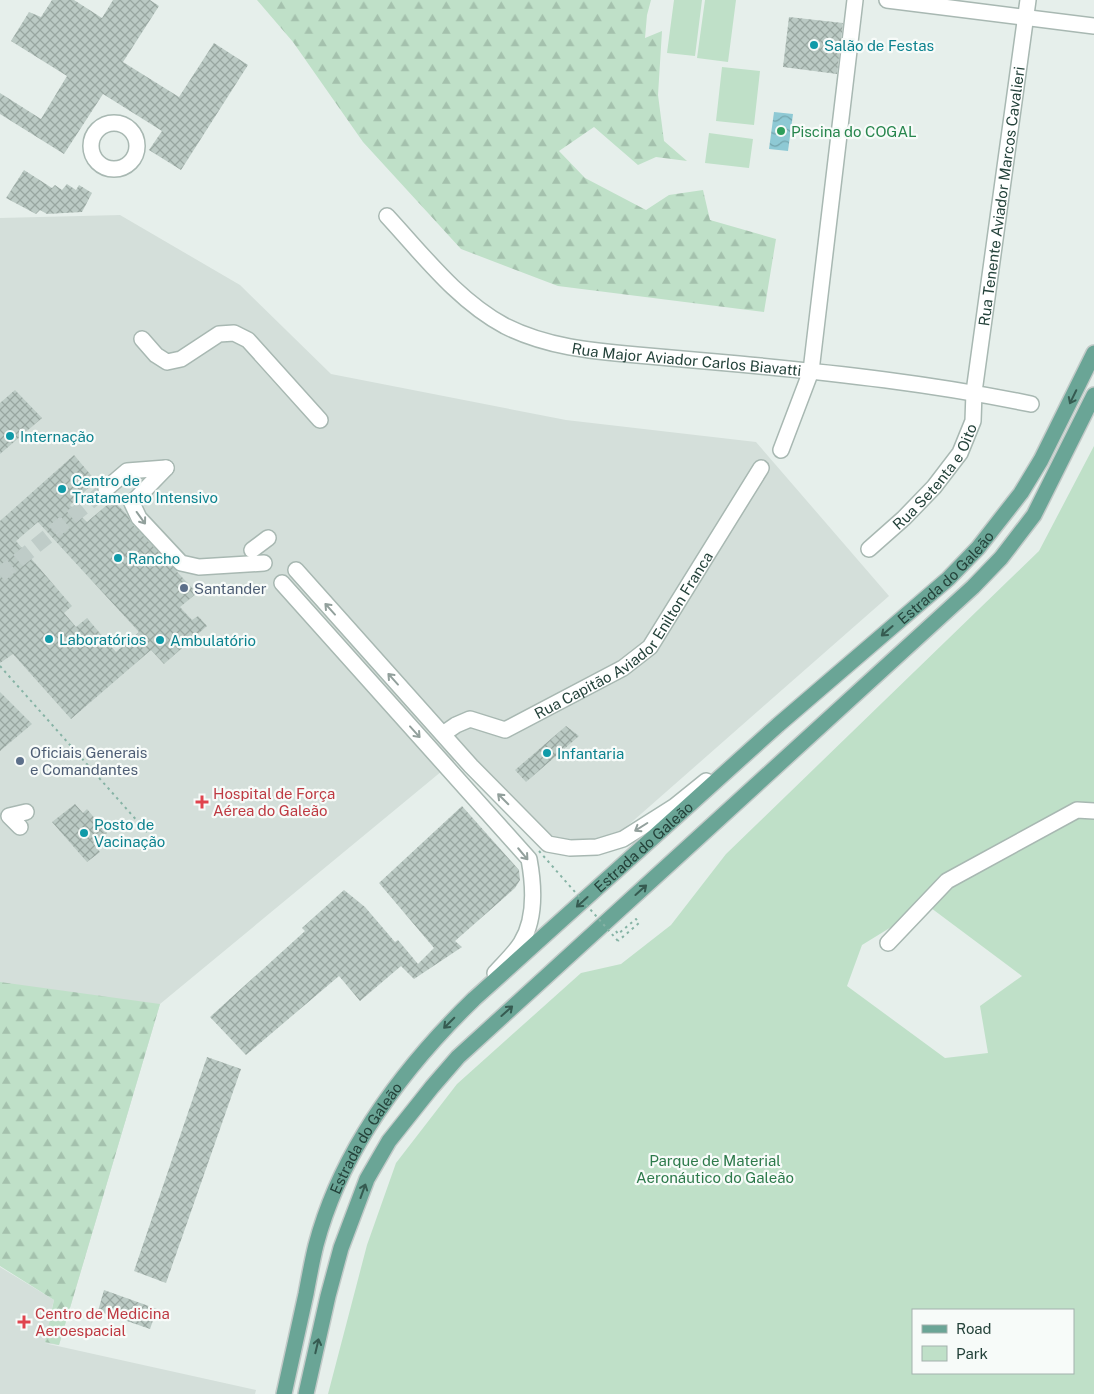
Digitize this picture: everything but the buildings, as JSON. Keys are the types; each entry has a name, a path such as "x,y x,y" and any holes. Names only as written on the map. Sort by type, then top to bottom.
{"main road":[{"name":"Estrada do Galeão","path":"284,1394 316,1245 327,1210 339,1180 354,1152 390,1093 441,1031 474,999 778,724 948,579 978,548 1021,493 1041,460 1094,353"},
{"name":"Estrada do Galeão","path":"306,1394 341,1248 368,1179 390,1141 408,1116 465,1050 966,593 1001,558 1034,515 1094,395"}],"street":[{"path":"781,450 811,371 855,0"},
{"path":"887,0 1094,26"},
{"name":"Rua Tenente Aviador Marcos Cavalieri","path":"974,392 1028,0"},
{"name":"Rua Major Aviador Carlos Biavatti","path":"387,216 474,307 527,336 557,346 600,352 811,371 974,392 1031,404"},
{"path":"142,340 167,362 181,360 219,334 234,333 248,340 320,420"},
{"name":"Rua Setenta e Oito","path":"869,548 904,518 928,493 960,453 973,421 974,392"},
{"path":"106,489 127,471 166,468 132,503 139,518 181,563 199,566 264,563"},
{"name":"Rua Capitão Aviador Enilton Franca","path":"442,734 456,725 470,720 505,730 623,668 650,648 762,468"},
{"path":"252,550 268,538"},
{"path":"296,570 471,766 548,844 570,848 598,847 623,839 675,806 778,724"},
{"path":"282,583 529,859 533,878 533,899 529,922 521,942 474,999"},
{"path":"888,943 946,881 1077,810 1094,811"},
{"path":"4,811 26,812"},
{"path":"4,811 20,828"}],"path":[{"path":"0,666 147,832"},
{"path":"539,851 618,941 640,923 636,919 618,934"}],"shaded area":[{"name":"Hospital de Força Aérea do Galeão","path":"120,215 240,285 331,374 566,420 756,442 889,596 625,828 602,841 574,844 550,838 465,752 160,1004 59,1345 44,1343 256,1390 255,1394 0,1394 0,1267 54,1300 48,1324 55,1299 0,1265 0,218"}],"green space":[{"path":"257,0 651,0 647,15 645,38 662,31 658,95 664,141 687,161 656,157 638,165 594,127 559,151 585,178 646,210 669,195 703,190 710,220 776,239 764,312 558,286 461,249 363,142 293,42"},
{"path":"674,0 702,0 695,56 667,53"},
{"path":"705,0 736,0 728,62 697,58"},
{"path":"722,67 760,71 754,125 716,121"},
{"path":"709,133 753,139 749,168 705,163"},
{"name":"Parque de Material Aeronáutico do Galeão","path":"1094,446 1094,1394 328,1394 367,1245 396,1163 457,1084 581,973 621,964 671,925 726,854 1039,551","holes":["927,905 1022,976 980,1006 988,1053 945,1058 847,986 862,945"]},
{"path":"0,982 160,1004 59,1345 45,1342 54,1300 0,1266"}],"water":[{"name":"Piscina do COGAL","path":"774,112 793,114 788,151 769,149"}],"tunnel":[{"path":"0,575 106,489"}],"place":[{"name":"Salão de Festas","path":"814,45"},
{"name":"Piscina do COGAL","path":"781,131"},
{"name":"Internação","path":"10,436"},
{"name":"Centro de Tratamento Intensivo","path":"62,489"},
{"name":"Rancho","path":"118,558"},
{"name":"Santander","path":"184,588"},
{"name":"Laboratórios","path":"49,639"},
{"name":"Ambulatório","path":"160,640"},
{"name":"Infantaria","path":"547,753"},
{"name":"Oficiais Generais e Comandantes","path":"20,761"},
{"name":"Hospital de Força Aérea do Galeão","path":"202,802"},
{"name":"Posto de Vacinação","path":"84,833"},
{"name":"Centro de Medicina Aeroespacial","path":"24,1322"}]}
